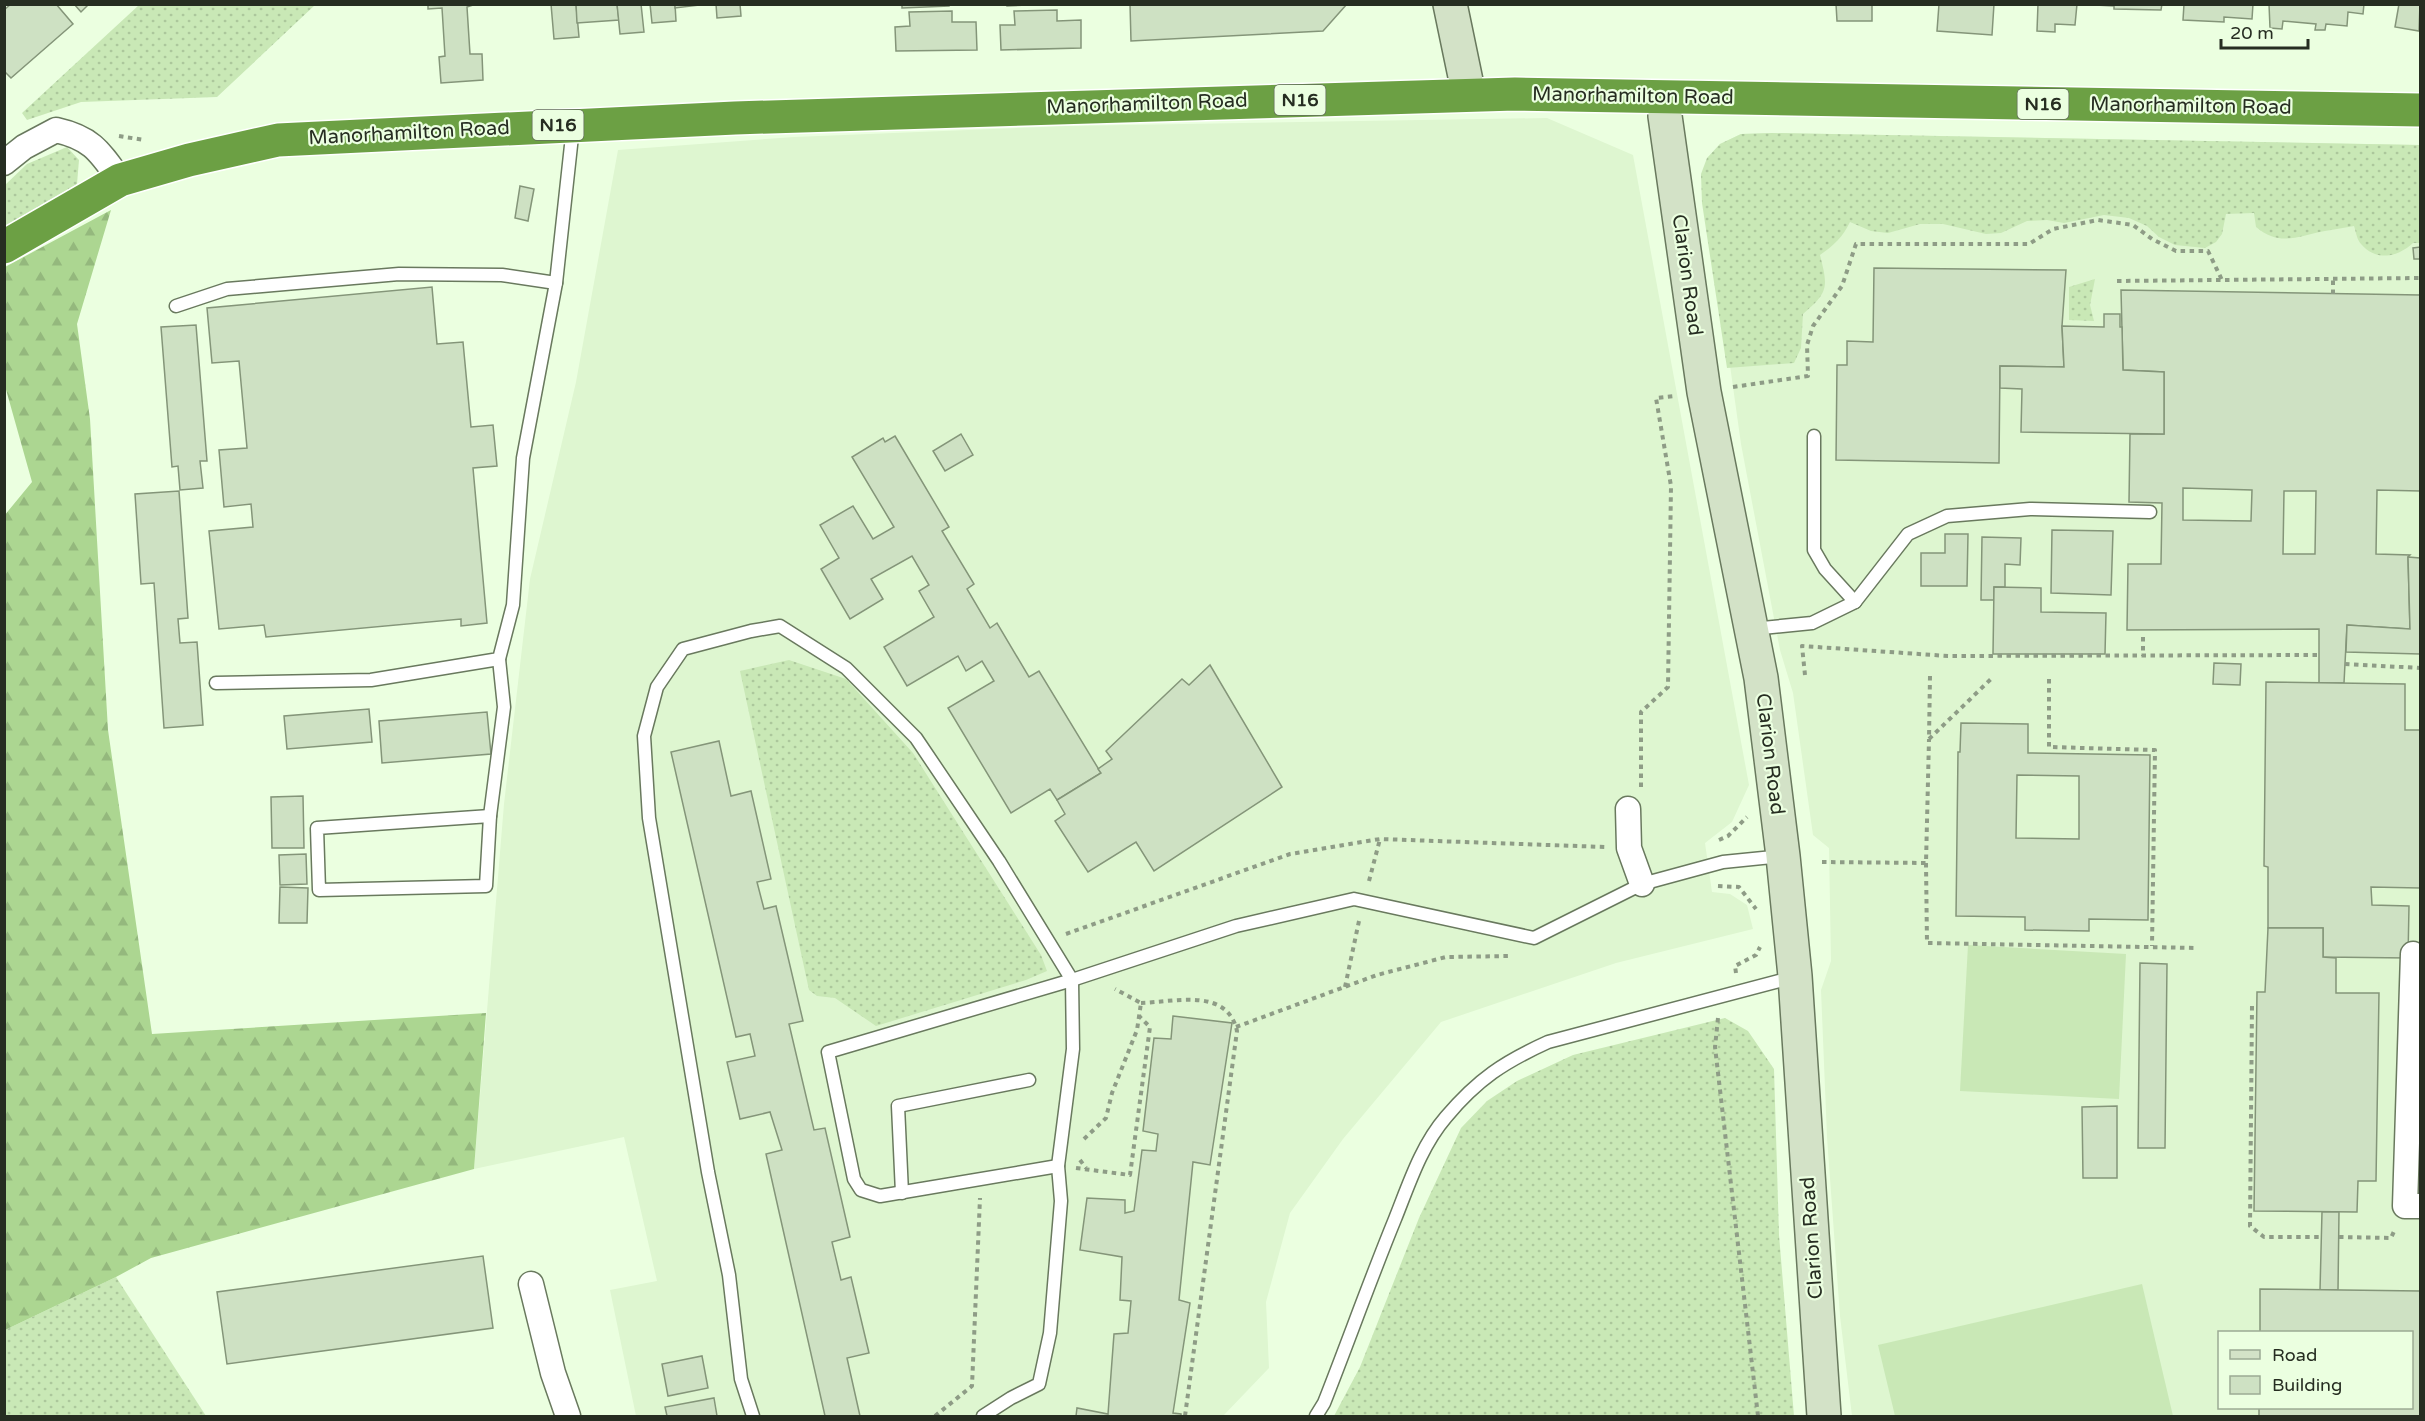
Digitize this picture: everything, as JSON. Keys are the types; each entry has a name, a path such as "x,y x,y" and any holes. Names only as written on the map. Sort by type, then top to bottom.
{"highway":[{"name":"Manorhamilton Road","path":"4,247 120,180 189,160 278,140 573,124 1515,94 2421,110"}],"street":[{"path":"1450,4 1466,81 1465,95"},
{"name":"Clarion Road","path":"1665,98 1665,116 1717,390 1751,629 1761,678 1783,855 1795,976 1824,1416"},
{"path":"4,163 24,147 56,130 78,135 101,153 120,180"},
{"path":"1634,801 1629,848 1642,884"},
{"path":"2413,1206 2414,954"},
{"path":"531,1284 553,1373 568,1416"}],"lane":[{"path":"490,816 317,828 319,890 486,886 490,816 504,707 499,659 513,605 523,458 556,283 573,124"},
{"path":"176,306 227,289 399,274 502,275 556,283"},
{"path":"1814,436 1814,550 1825,569 1855,602"},
{"path":"1751,629 1812,623 1855,602 1908,534 1947,516 2030,509 2150,512"},
{"path":"753,1416 741,1379 729,1275 708,1172 650,818 644,736 657,687 683,649 751,631 780,626 846,668 916,738 999,861 1072,980 1073,1049 1058,1166 1061,1201 1050,1333 1039,1384 983,1416"},
{"path":"216,683 371,680 499,659"},
{"path":"1058,1166 880,1196 861,1190 854,1179 828,1052 1072,980 1236,926 1354,899 1534,938 1642,884 1723,862 1783,855"},
{"path":"1316,1416 1324,1403 1421,1155 1445,1118 1482,1080 1512,1058 1548,1042 1795,976"},
{"path":"902,1193 898,1106 1029,1080"}],"path":[{"path":"1634,801 1641,712 1668,687 1671,486 1656,398 1808,376 1807,345 1813,326 1842,286 1856,244 2029,244 2053,229 2098,220 2133,225 2152,239 2176,251 2208,251 2222,280"},
{"path":"2117,280 2421,278"},
{"path":"2333,279 2333,294"},
{"path":"2143,637 2143,656"},
{"path":"1805,675 1802,646 1948,656 2319,655"},
{"path":"2345,664 2421,668"},
{"path":"1930,676 1926,863 1927,943 2196,948"},
{"path":"1929,739 1992,678"},
{"path":"2049,679 2049,747 2155,750 2152,946"},
{"path":"1710,844 1728,836 1746,821 1750,810"},
{"path":"1047,940 1290,854 1380,839 1629,848"},
{"path":"1344,987 1380,839"},
{"path":"1822,862 1926,863"},
{"path":"1104,970 1101,982 1141,1003 1209,1000 1226,1009 1234,1019 1237,1031 1185,1416"},
{"path":"1721,997 1715,1047 1758,1416"},
{"path":"1081,1144 1086,1135 1106,1118 1125,1058 1137,1030 1141,1003"},
{"path":"2252,1006 2250,1226 2264,1237 2322,1237"},
{"path":"1058,1166 1130,1175 1150,1027 1139,1016"},
{"path":"935,1416 972,1386 981,1180"},
{"path":"2339,1237 2391,1238 2413,1206"}],"shaded area":[{"path":"139,5 315,5 217,97 81,102 27,120 22,113"},
{"path":"1547,118 1633,155 1749,785 1732,822 1705,843 1712,892 1730,894 1747,905 1753,929 1616,963 1441,1022 1343,1139 1290,1213 1266,1302 1269,1368 1223,1416 636,1416 610,1290 657,1281 624,1137 474,1169 504,804 530,579 576,382 618,150 794,137 1067,126"},
{"path":"1772,133 2420,145 2420,1416 1852,1416 1840,1316 1827,1137 1821,990 1831,961 1829,848 1813,835 1793,693 1780,650 1741,444 1727,344 1711,154 1720,144 1741,134"},
{"path":"1741,134 2420,145 2420,243 2413,243 2401,252 2387,256 2367,250 2361,244 2354,226 2298,237 2273,237 2256,227 2254,213 2226,214 2222,234 2216,242 2205,248 2175,245 2159,237 2147,226 2129,218 2104,215 2064,223 2047,220 2027,221 2001,233 1986,234 1943,224 1920,224 1888,233 1871,231 1850,222 1837,241 1820,255 1824,288 1818,300 1803,314 1801,348 1794,363 1727,368 1702,203 1701,174 1707,158 1720,144"},
{"path":"67,147 79,160 77,184 5,226 5,185 27,164"},
{"path":"2095,279 2090,305 2094,321 2069,320 2069,287"},
{"path":"789,660 846,679 913,753 1041,955 1047,971 1026,980 876,1026 835,998 817,996 809,990 740,671"},
{"path":"1968,945 2126,954 2119,1099 1960,1091"},
{"path":"1725,1018 1748,1031 1774,1069 1779,1235 1794,1416 1334,1416 1360,1367 1419,1218 1461,1128 1487,1101 1517,1081 1573,1055"},
{"path":"116,1277 206,1416 5,1416 5,1330"},
{"path":"2142,1284 2173,1416 1895,1416 1878,1345"}],"green space":[{"path":"111,210 77,324 90,419 108,730 152,1034 486,1013 474,1169 151,1258 5,1330 4,516 32,482 5,386 5,267"}],"building":[{"path":"11,4 56,4 73,24 11,78 4,71 4,10"},
{"path":"74,4 89,4 81,12"},
{"path":"428,4 476,4 467,7 470,54 482,54 483,80 441,83 439,57 445,56 442,8 428,9"},
{"path":"551,4 576,4 579,37 554,39"},
{"path":"576,4 617,4 619,20 577,23"},
{"path":"617,4 641,4 644,32 620,34"},
{"path":"650,4 675,4 676,21 652,23"},
{"path":"675,4 708,4 675,8"},
{"path":"716,4 740,4 741,16 717,18"},
{"path":"902,4 949,4 949,6 902,8"},
{"path":"1007,4 1053,4 1007,6"},
{"path":"1130,4 1347,4 1323,31 1131,41"},
{"path":"1836,4 1872,4 1872,21 1837,21"},
{"path":"1939,4 1994,4 1992,35 1937,31"},
{"path":"2038,4 2077,4 2075,25 2055,24 2055,32 2037,31"},
{"path":"2162,4 2161,10 2114,9 2114,6 2095,5"},
{"path":"2184,4 2253,4 2252,19 2224,17 2224,22 2183,20"},
{"path":"2269,4 2364,4 2363,14 2348,12 2347,26 2326,24 2325,30 2315,30 2316,24 2283,21 2282,29 2270,28"},
{"path":"2399,4 2420,4 2419,31 2395,27"},
{"path":"1057,10 1057,21 1081,20 1081,48 1001,50 1000,25 1015,25 1014,11"},
{"path":"952,11 952,22 976,22 977,50 896,51 895,27 910,26 909,12"},
{"path":"520,186 534,189 528,221 515,218"},
{"path":"2420,247 2420,259 2414,259 2413,248"},
{"path":"1874,268 2066,270 2062,326 2064,367 2000,366 1999,463 1836,460 1837,365 1847,365 1847,341 1873,342"},
{"path":"432,287 437,344 463,342 471,427 493,425 497,466 473,468 487,623 461,626 461,619 266,637 264,625 219,629 209,531 253,527 251,504 224,507 219,450 247,448 239,361 212,363 207,308"},
{"path":"2121,290 2420,295 2420,491 2377,490 2376,554 2410,555 2408,557 2410,629 2347,625 2344,683 2319,683 2319,629 2127,630 2128,564 2161,564 2162,503 2129,502 2130,434 2164,434 2164,372 2123,370","holes":["2183,488 2252,490 2251,521 2183,520","2284,491 2316,491 2315,554 2283,554"]},
{"path":"2104,314 2120,314 2123,370 2164,372 2164,434 2021,432 2022,389 2000,388 2000,366 2064,367 2062,326 2104,327"},
{"path":"196,325 207,461 200,461 203,488 180,490 178,466 172,467 161,327"},
{"path":"961,434 973,455 945,471 933,451"},
{"path":"895,436 949,527 942,531 974,584 967,589 990,628 997,623 1029,677 1039,671 1101,773 1057,800 1050,789 1011,813 948,708 994,681 982,661 966,671 958,656 907,686 884,647 934,617 919,591 929,585 912,556 871,579 883,599 850,619 821,569 839,558 820,525 853,506 873,539 894,527 852,457 883,438 885,442"},
{"path":"179,491 188,618 178,619 180,643 197,642 203,725 164,728 154,583 141,584 135,494"},
{"path":"2052,530 2113,531 2111,595 2051,593"},
{"path":"1945,534 1968,534 1967,586 1921,586 1921,553 1945,553"},
{"path":"1982,537 2021,538 2020,565 2005,564 2005,587 1994,587 1994,600 1981,600"},
{"path":"2408,557 2420,558 2420,654 2346,652 2347,625 2410,629"},
{"path":"1994,587 2041,588 2041,612 2106,613 2105,654 1993,654"},
{"path":"2214,663 2241,664 2240,685 2213,684"},
{"path":"1210,665 1282,787 1154,871 1136,842 1088,872 1055,821 1065,814 1057,800 1101,773 1098,769 1112,759 1106,751 1182,679 1189,685"},
{"path":"2266,682 2405,684 2405,730 2420,730 2420,888 2371,887 2372,905 2409,906 2408,958 2323,957 2323,928 2268,928 2268,867 2264,866"},
{"path":"369,709 372,742 287,749 284,716"},
{"path":"487,712 491,754 382,763 379,721"},
{"path":"1961,723 2028,724 2028,753 2150,755 2148,920 2089,919 2089,931 2025,930 2025,917 1956,916 1958,752 1960,752","holes":["2017,775 2079,776 2079,839 2016,838"]},
{"path":"719,741 731,796 751,791 771,879 757,882 764,909 776,906 803,1021 789,1024 814,1130 825,1128 850,1237 832,1242 841,1280 851,1277 869,1353 847,1358 860,1416 825,1416 766,1154 782,1150 770,1112 740,1119 727,1062 755,1056 750,1034 736,1037 671,752"},
{"path":"303,796 304,848 272,848 271,797"},
{"path":"306,854 307,884 280,885 279,855"},
{"path":"280,887 308,888 307,923 279,923"},
{"path":"2268,928 2323,928 2323,957 2336,958 2336,993 2379,993 2376,1181 2358,1181 2357,1212 2254,1211 2257,992 2265,992"},
{"path":"2140,963 2167,964 2165,1148 2138,1148"},
{"path":"1173,1016 1232,1023 1210,1165 1193,1162 1179,1300 1190,1303 1173,1413 1181,1414 1181,1416 1076,1416 1077,1408 1108,1414 1114,1334 1128,1333 1131,1301 1120,1300 1122,1257 1080,1250 1087,1198 1125,1200 1125,1213 1134,1211 1142,1150 1156,1151 1158,1134 1143,1131 1154,1038 1171,1039"},
{"path":"2117,1106 2117,1178 2083,1178 2082,1107"},
{"path":"2322,1212 2339,1212 2338,1290 2320,1290"},
{"path":"483,1256 493,1328 227,1364 217,1292"},
{"path":"2260,1289 2420,1291 2420,1416 2259,1416 2259,1409 2413,1409 2413,1331 2260,1331"},
{"path":"702,1356 708,1388 668,1396 662,1364"},
{"path":"714,1398 717,1416 667,1416 665,1407"}]}
